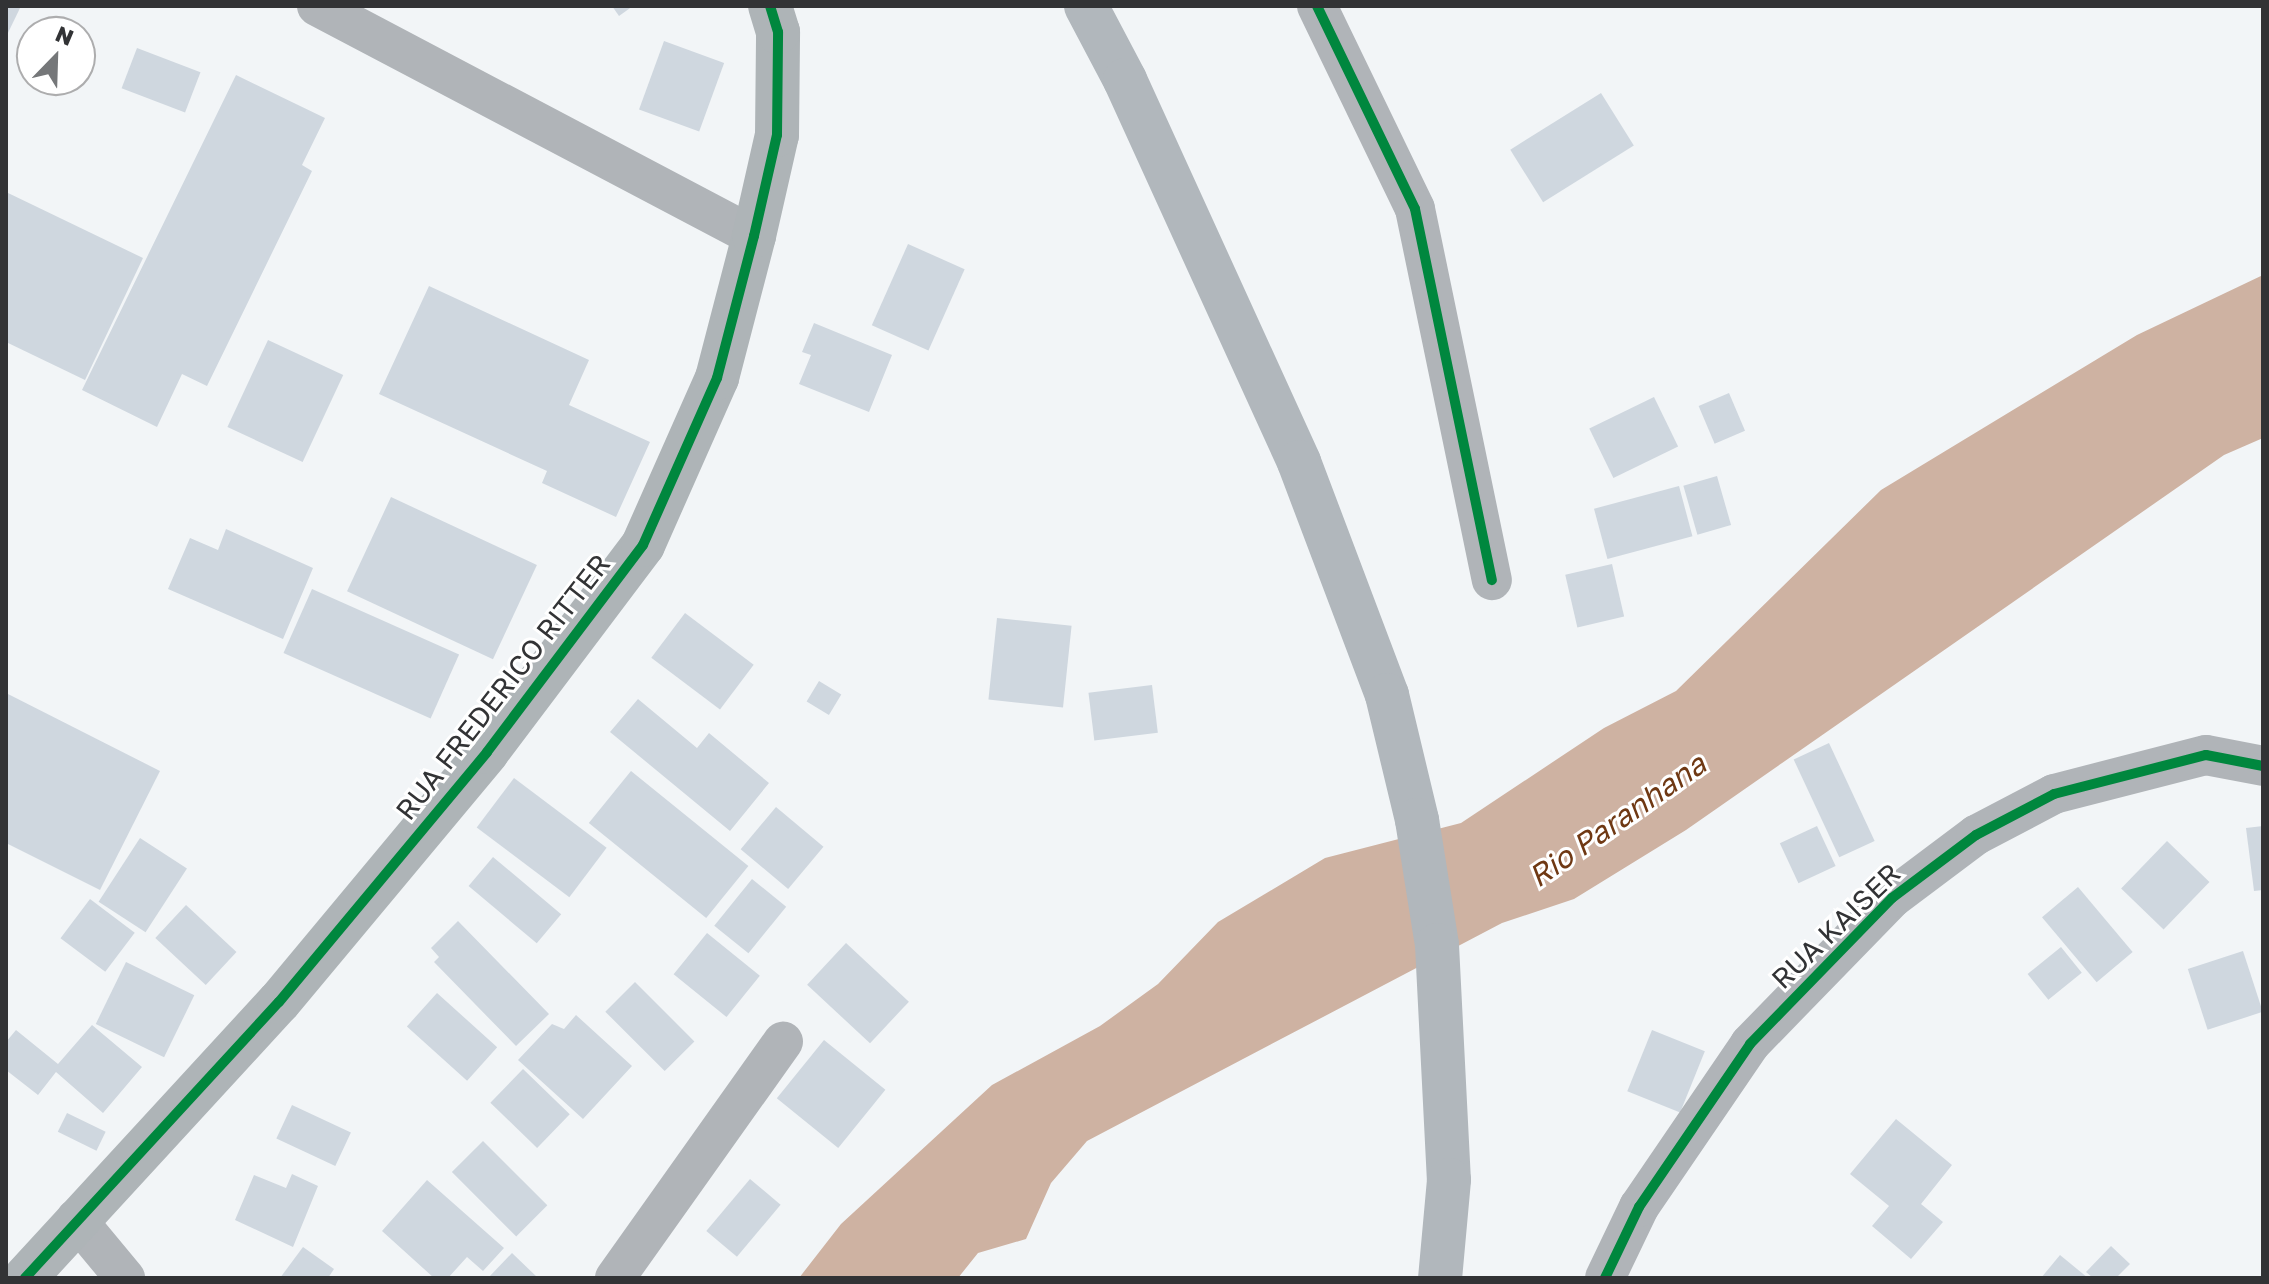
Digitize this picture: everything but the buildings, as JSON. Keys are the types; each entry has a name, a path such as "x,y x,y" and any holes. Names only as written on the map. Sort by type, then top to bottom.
{"main road":[{"path":"1086,6 1125,80 1299,462 1387,695 1420,836 1437,945 1447,1070 1449,1180 1440,1278"}],"street":[{"path":"317,6 754,236"},
{"name":"RUA FREDERICO RITTER","path":"25,1278 76,1219 279,1002 487,752 643,545 717,378 754,236 777,135 778,32 770,6"},
{"path":"1317,6 1415,209 1492,580"},
{"name":"RUA KAISER","path":"1605,1278 1639,1207 1750,1044 1892,898 1976,835 2054,794 2206,755 2263,766"},
{"path":"615,1278 783,1042"},
{"path":"76,1219 125,1278"}],"water":[{"name":"Rio Paranhana","path":"2263,275 2263,438 2224,455 1686,830 1574,899 1502,923 1087,1141 1051,1183 1026,1239 978,1253 958,1278 799,1278 841,1224 992,1085 1100,1026 1158,984 1218,922 1325,858 1461,823 1604,728 1676,691 1881,490 2137,335"}],"cycle path":[{"path":"25,1278 279,1002 487,752 643,545 717,378 754,236 777,135 778,32 770,6"},
{"path":"1317,6 1415,209 1492,580"},
{"path":"1605,1278 1639,1207 1750,1044 1892,898 1976,835 2054,794 2206,755 2263,766"}]}
